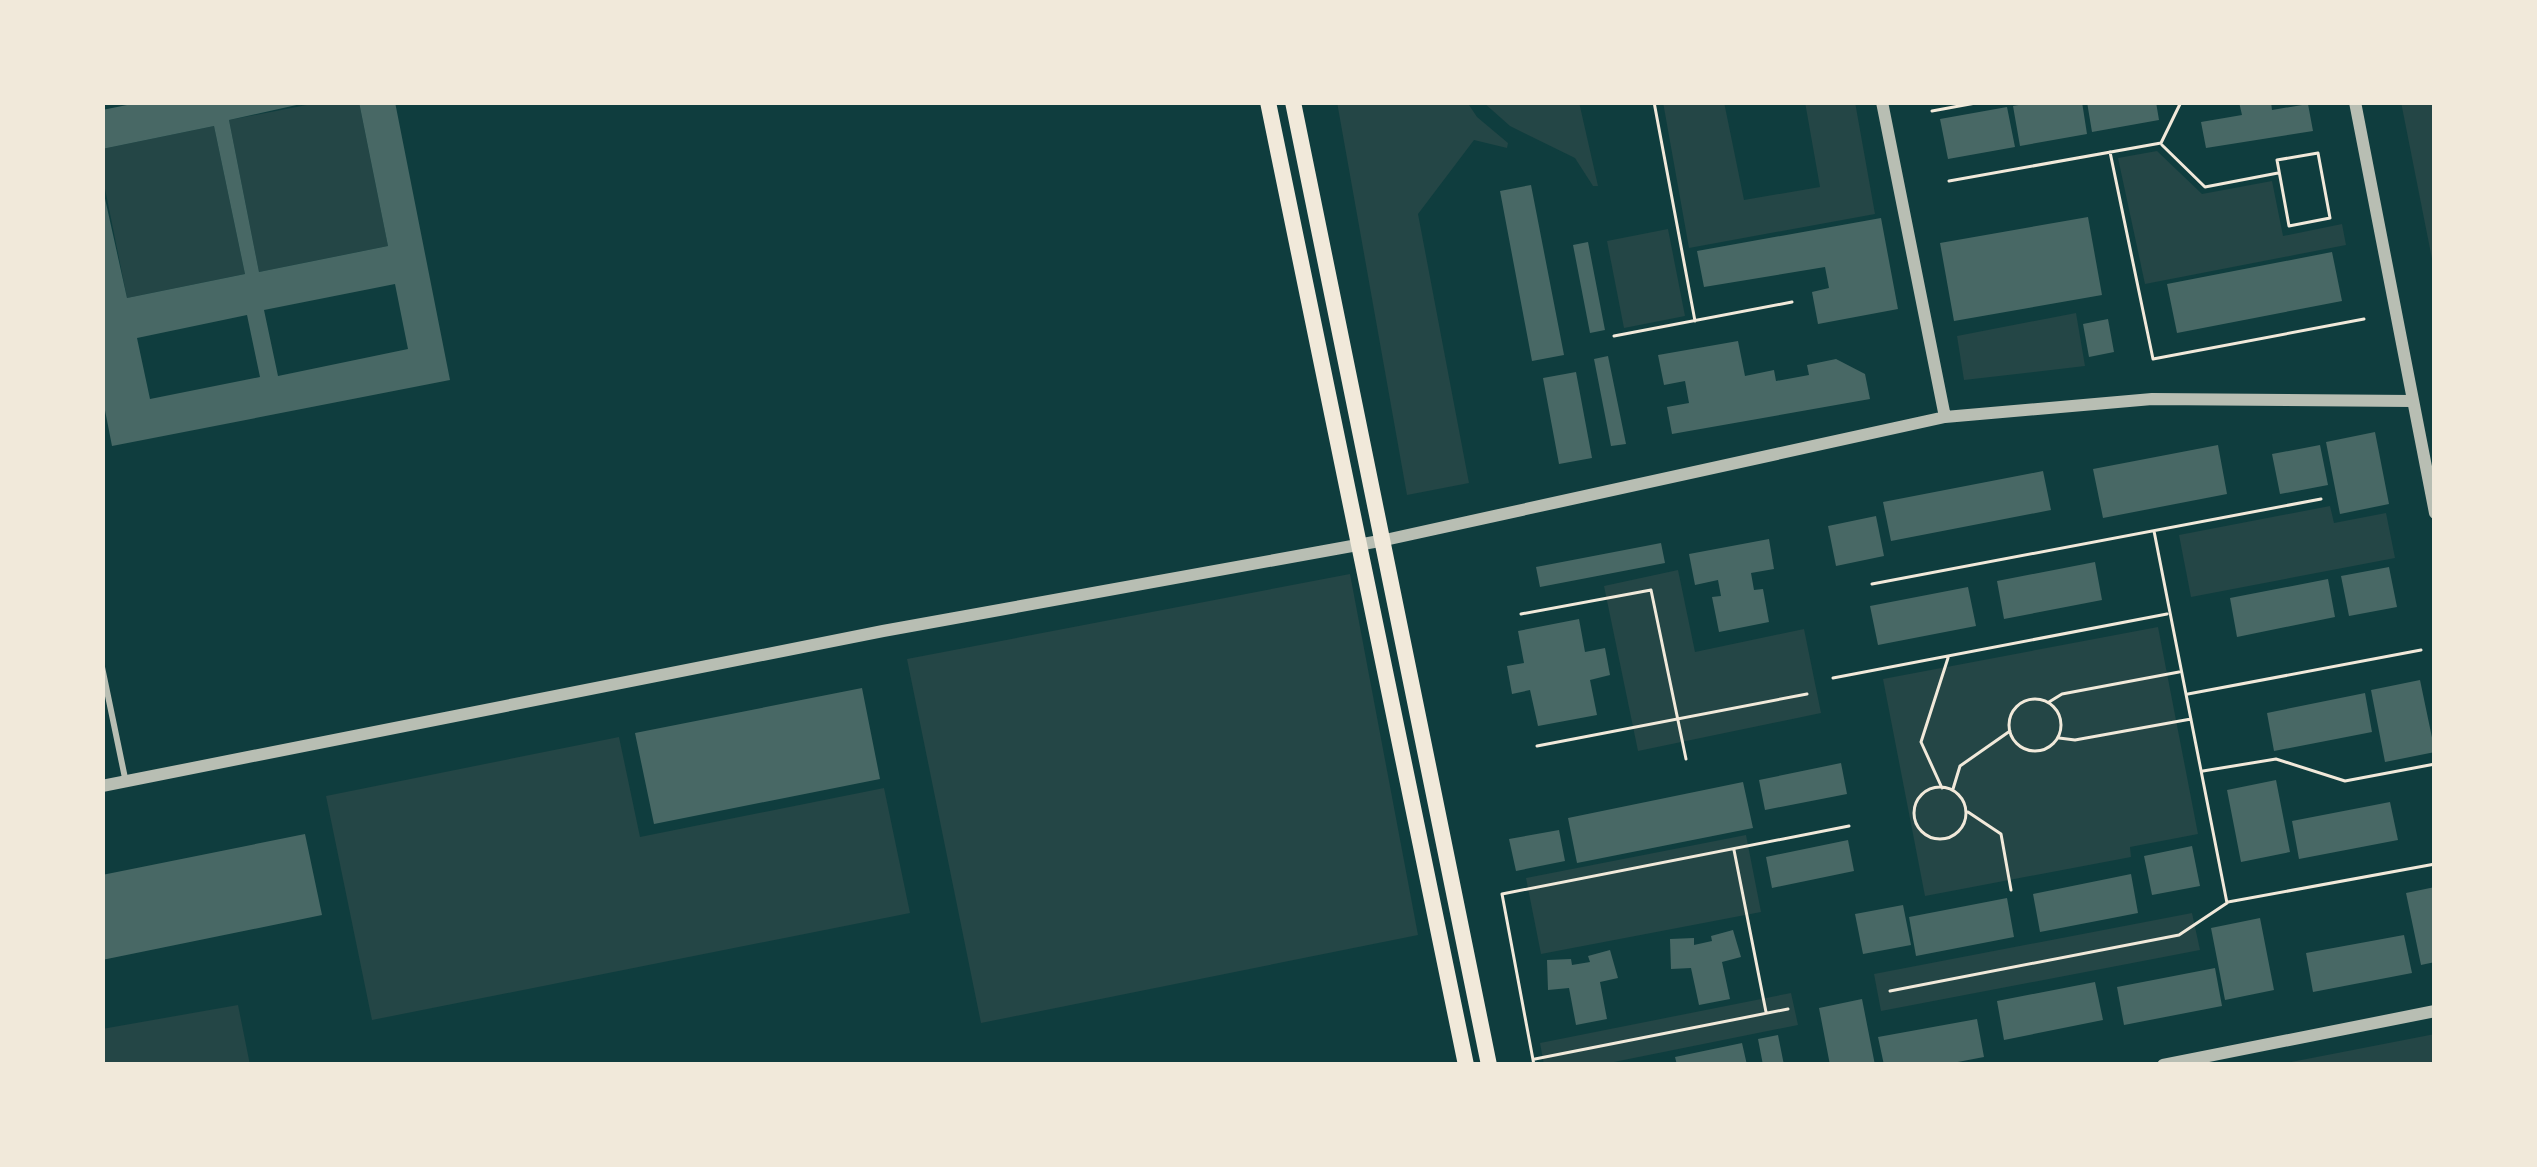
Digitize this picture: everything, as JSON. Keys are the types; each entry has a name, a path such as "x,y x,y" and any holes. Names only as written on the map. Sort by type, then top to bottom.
{"main road":[{"path":"1268,102 1466,1065"},
{"path":"1294,102 1489,1065"}],"street":[{"path":"1882,102 1945,417"},
{"path":"2355,102 2435,513"},
{"path":"102,786 917,624 1385,540 1945,417 2152,399 2412,401"},
{"path":"2164,1065 2435,1011"}],"lane":[{"path":"102,668 125,782"}],"path":[{"path":"1654,102 1695,321"},
{"path":"1931,111 1981,102"},
{"path":"2161,143 2181,102"},
{"path":"1949,181 2161,143"},
{"path":"2161,143 2205,187 2279,173"},
{"path":"2110,152 2153,359 2364,319"},
{"path":"2318,152 2330,218 2289,226 2279,173 2277,160 2318,152"},
{"path":"1614,336 1792,302"},
{"path":"1872,584 2321,499"},
{"path":"2154,531 2227,903"},
{"path":"1521,614 1651,590 1686,759"},
{"path":"1833,677 2171,614"},
{"path":"2186,694 2421,650"},
{"path":"1942,788 1921,742 1948,656"},
{"path":"2048,703 2062,694 2182,671"},
{"path":"1537,746 1807,694"},
{"path":"1953,791 1960,766 2010,731 2017,707 2032,700 2048,703 2058,715 2057,738"},
{"path":"2010,731 2028,750 2045,748 2057,738 2075,740 2191,719"},
{"path":"2201,771 2276,759 2345,781 2435,764"},
{"path":"1966,811 1963,826 1951,837 1933,838 1915,820 1917,802 1929,790 1953,791 1966,811 2001,834 2011,890"},
{"path":"1788,1009 1533,1062 1502,894 1849,826"},
{"path":"1733,849 1766,1013"},
{"path":"1890,992 2179,935 2227,903 2435,864"}],"shaded area":[{"path":"322,102 359,102 388,246 259,272 229,120"},
{"path":"1337,102 1467,102 1508,143 1507,148 1474,140 1418,214 1469,483 1407,495"},
{"path":"1483,102 1579,102 1598,186 1593,186 1575,158 1510,126"},
{"path":"1663,102 1724,102 1744,200 1820,187 1805,102 1855,102 1875,214 1689,248"},
{"path":"2401,102 2435,102 2435,274"},
{"path":"214,126 245,274 127,298 102,174 102,149"},
{"path":"2157,151 2202,194 2272,181 2283,236 2342,224 2346,245 2145,284 2118,158"},
{"path":"1668,229 1685,316 1624,328 1607,241"},
{"path":"2076,313 2085,366 1964,380 1957,336"},
{"path":"2330,506 2334,523 2386,513 2395,558 2191,597 2179,535"},
{"path":"1678,570 1695,652 1804,629 1821,713 1638,751 1604,586"},
{"path":"1350,574 1418,935 981,1023 907,659"},
{"path":"2158,627 2198,834 2130,847 2131,857 1925,896 1883,679"},
{"path":"619,737 640,837 884,788 910,913 372,1020 326,796"},
{"path":"1746,835 1761,912 1541,954 1526,878"},
{"path":"2192,913 2200,950 1881,1011 1874,974"},
{"path":"1791,993 1798,1025 1599,1065 1544,1065 1540,1043"},
{"path":"238,1005 250,1065 102,1065 102,1029"},
{"path":"2435,1034 2435,1065 2276,1065"}],"building":[{"path":"142,102 310,102 229,120 259,272 388,246 359,102 395,102 450,380 112,446 102,395 102,185 127,298 245,274 214,126 102,149 102,110","holes":["395,284 408,349 278,376 264,310","247,315 260,377 150,399 137,338"]},
{"path":"2082,102 2087,134 2020,146 2013,106"},
{"path":"2087,102 2156,102 2159,120 2092,132"},
{"path":"2239,102 2271,102 2272,110 2308,104 2313,131 2206,148 2201,122 2242,115"},
{"path":"2007,107 2015,147 1948,159 1940,119"},
{"path":"1531,185 1564,355 1532,361 1500,191"},
{"path":"2088,217 2102,295 1954,321 1940,243"},
{"path":"1881,218 1898,309 1818,324 1812,292 1829,288 1825,267 1704,287 1697,251"},
{"path":"1588,242 1605,330 1590,333 1573,245"},
{"path":"2332,252 2342,301 2177,333 2167,284"},
{"path":"2108,319 2114,352 2089,357 2083,324"},
{"path":"1738,341 1745,376 1774,370 1776,381 1809,375 1807,365 1836,359 1865,374 1870,399 1672,434 1667,407 1689,403 1685,381 1664,385 1658,355"},
{"path":"1608,356 1626,444 1611,446 1594,359"},
{"path":"1576,372 1592,458 1559,464 1543,378"},
{"path":"2375,432 2389,504 2340,514 2326,442"},
{"path":"2218,445 2227,494 2103,518 2093,469"},
{"path":"2320,445 2328,485 2280,494 2272,454"},
{"path":"2043,471 2051,510 1891,541 1883,502"},
{"path":"1876,516 1884,556 1836,566 1828,526"},
{"path":"1769,539 1774,569 1751,573 1754,590 1763,589 1769,622 1719,632 1712,597 1721,596 1718,580 1695,585 1689,554"},
{"path":"1661,543 1665,563 1540,587 1536,567"},
{"path":"2095,562 2102,600 2004,619 1997,581"},
{"path":"2389,567 2397,607 2349,616 2341,576"},
{"path":"2328,579 2335,617 2237,637 2230,598"},
{"path":"1968,587 1976,626 1878,645 1870,606"},
{"path":"1579,619 1585,652 1605,648 1610,675 1590,680 1597,715 1538,726 1530,690 1512,694 1507,666 1524,663 1518,631"},
{"path":"2420,680 2435,752 2385,762 2371,690"},
{"path":"862,688 880,779 654,824 635,733"},
{"path":"2365,693 2372,732 2274,751 2267,713"},
{"path":"1841,763 1847,794 1765,810 1759,780"},
{"path":"2276,780 2290,852 2241,862 2227,790"},
{"path":"1743,782 1753,828 1577,863 1568,818"},
{"path":"2390,802 2398,840 2299,859 2292,821"},
{"path":"1559,830 1565,861 1516,871 1509,839"},
{"path":"305,834 322,915 102,960 102,875"},
{"path":"1848,840 1854,871 1772,888 1766,857"},
{"path":"2192,846 2200,886 2152,895 2144,856"},
{"path":"2131,874 2138,913 2040,932 2033,894"},
{"path":"2435,887 2435,962 2421,965 2406,893"},
{"path":"2007,898 2014,937 1916,956 1909,917"},
{"path":"1903,905 1911,945 1863,954 1855,914"},
{"path":"2260,918 2274,990 2225,1000 2211,928"},
{"path":"1733,930 1741,957 1722,962 1730,999 1699,1005 1691,968 1671,969 1670,939 1694,938 1694,945"},
{"path":"2404,935 2412,973 2313,992 2306,953"},
{"path":"1610,950 1618,978 1600,982 1607,1019 1576,1025 1569,988 1548,990 1547,960 1571,959 1572,965 1590,962 1588,956"},
{"path":"2215,968 2222,1006 2124,1025 2117,987"},
{"path":"2095,982 2103,1020 2004,1040 1997,1001"},
{"path":"1862,999 1875,1065 1830,1065 1819,1008"},
{"path":"1977,1019 1984,1057 1942,1065 1884,1065 1878,1037"},
{"path":"1778,1035 1784,1065 1763,1065 1758,1039"},
{"path":"1742,1043 1747,1065 1677,1065 1675,1057"}]}
